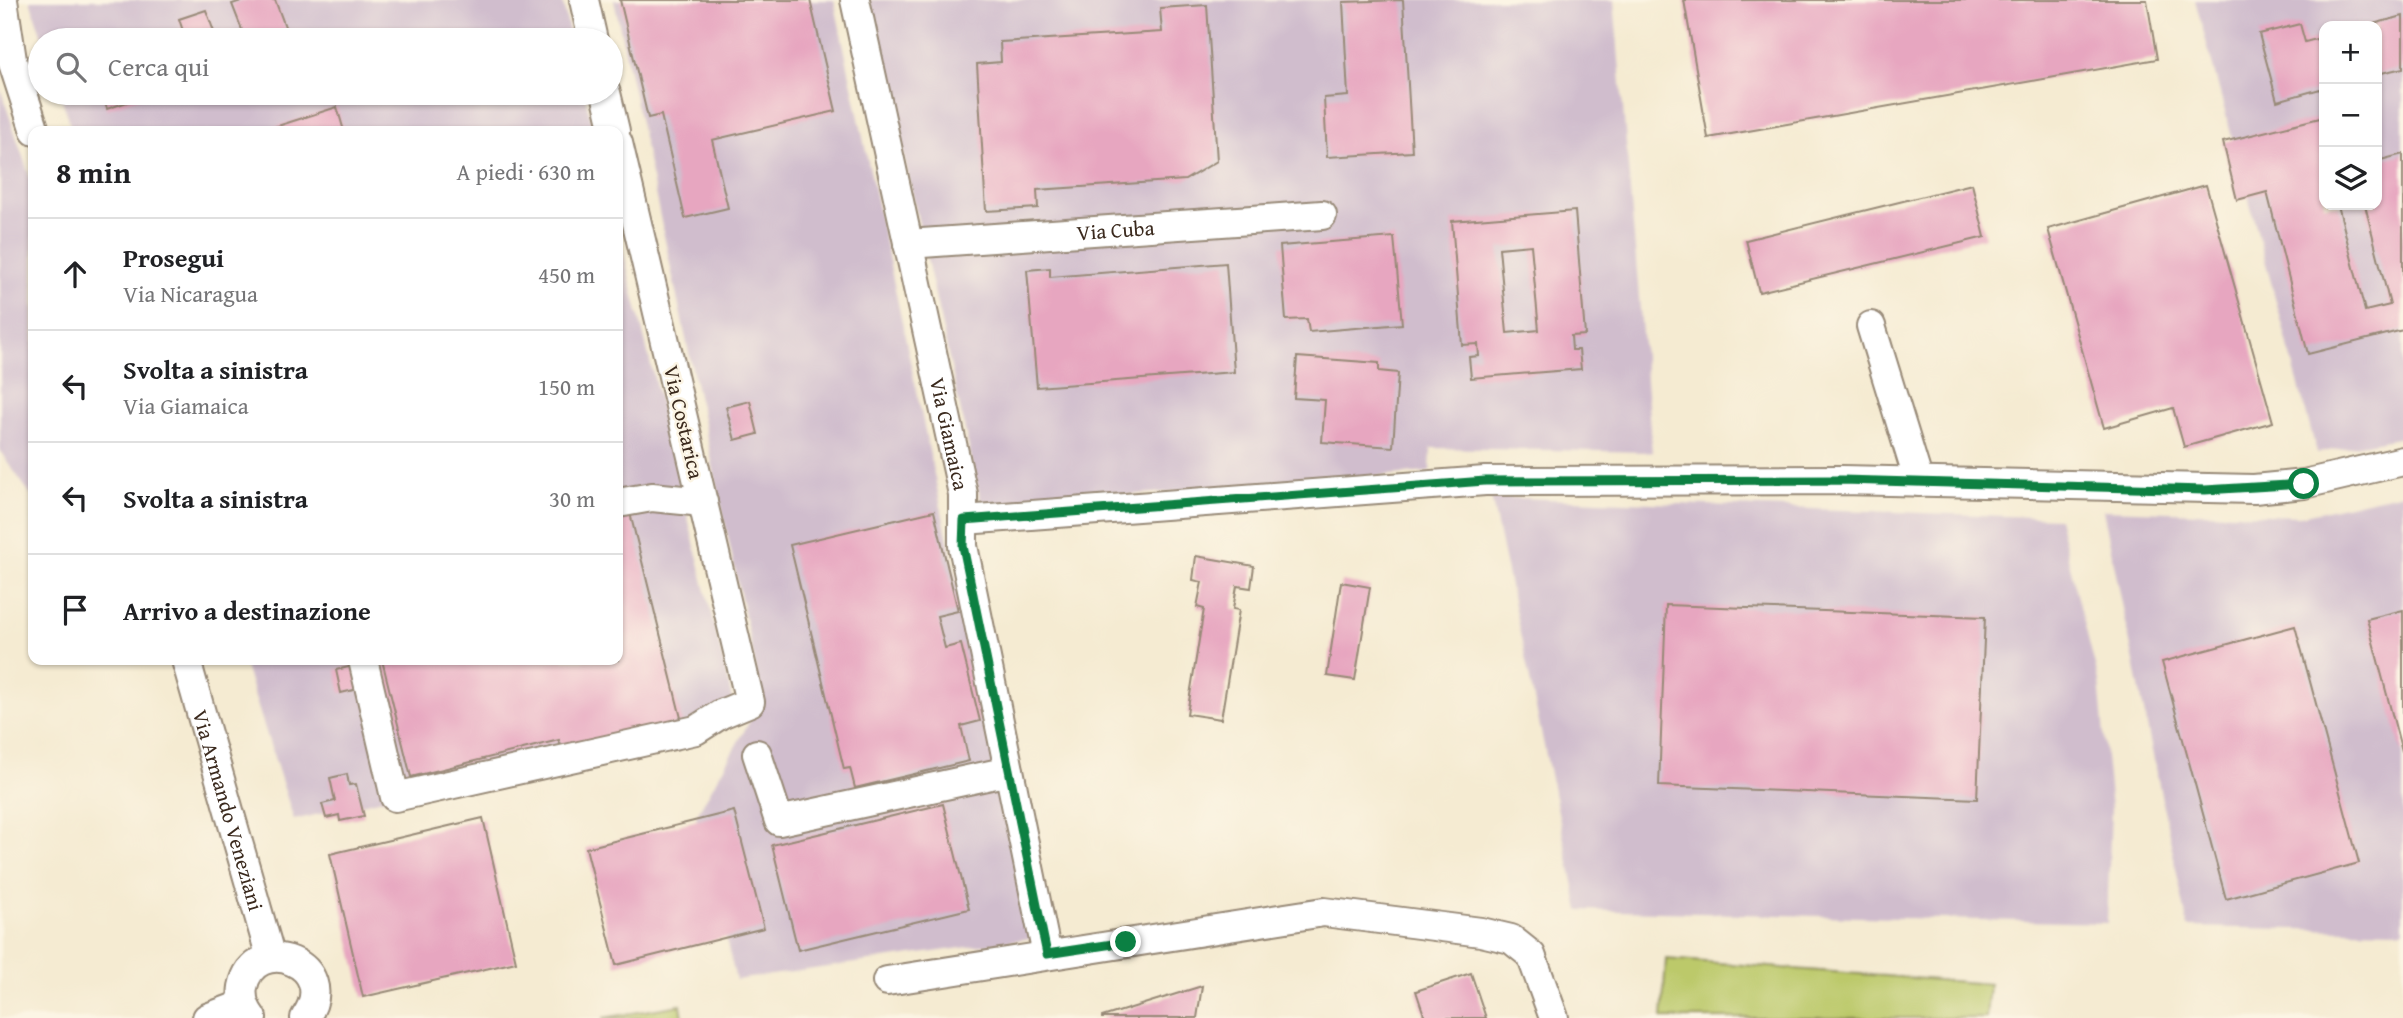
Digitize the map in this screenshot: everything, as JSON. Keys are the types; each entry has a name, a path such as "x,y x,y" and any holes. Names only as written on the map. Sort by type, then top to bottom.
{"street":[{"path":"4,0 10,51 33,126"},
{"path":"584,0 590,28"},
{"name":"Via Giamaica","path":"855,0 963,494 963,546 1047,954"},
{"path":"609,105 614,126"},
{"name":"Via Costarica","path":"364,665 395,797 696,730 721,714 750,702 623,164"},
{"name":"Via Cuba","path":"908,244 1322,215"},
{"path":"1871,326 1919,482"},
{"path":"964,520 1485,481 1919,482 2253,489 2304,484 2403,461"},
{"path":"623,502 652,498 703,502"},
{"name":"Via Armando Veneziani","path":"187,665 271,958"},
{"path":"757,754 779,821 1009,771"},
{"path":"887,981 1303,915 1351,914 1481,932 1511,939 1531,955 1554,1018"},
{"path":"207,1018 248,1011 242,993 247,976 259,963 271,958 290,960 310,976 313,1003 305,1018"}],"shaded area":[{"path":"30,0 562,0 568,28 39,28"},
{"path":"614,0 834,0 1032,938 736,980 696,816 759,705 755,664 623,42 623,28 620,28"},
{"path":"869,0 1614,0 1652,452 1431,448 1430,472 982,506"},
{"path":"2195,0 2403,0 2403,437 2317,453"},
{"path":"0,88 28,172 28,491 0,451"},
{"path":"64,105 587,105 593,126 70,126"},
{"path":"623,251 736,715 294,820 245,665 623,665"},
{"path":"2403,493 2403,931 2188,927 2103,510 2300,516"},
{"path":"1491,497 2058,518 2099,682 2111,809 2107,923 1579,910"}],"green space":[{"path":"1666,959 1989,984 1986,1018 1662,1018"},
{"path":"681,1005 683,1018 603,1018"}],"building":[{"path":"244,0 275,0 286,28 241,28 232,4"},
{"path":"620,0 810,0 836,111 712,140 728,208 685,218 661,115 648,118"},
{"path":"1403,0 1412,152 1327,157 1324,98 1348,96 1343,2"},
{"path":"1684,0 2147,0 2157,59 1708,138"},
{"path":"1207,5 1217,161 1185,180 1037,190 1038,208 986,211 977,64 1001,62 1000,42 1162,32 1160,8"},
{"path":"206,10 213,28 182,28 179,19"},
{"path":"2403,16 2403,68 2382,73 2382,22"},
{"path":"2300,24 2305,42 2319,38 2319,89 2277,101 2259,34"},
{"path":"337,107 343,126 278,126"},
{"path":"2319,118 2319,210 2339,210 2365,311 2390,305 2366,210 2382,210 2382,160 2403,154 2403,330 2308,354 2267,192 2237,200 2223,142"},
{"path":"1972,184 1985,237 1759,292 1746,240"},
{"path":"2206,185 2273,422 2184,447 2173,408 2104,428 2048,229"},
{"path":"1575,211 1585,335 1571,336 1572,350 1579,350 1581,369 1471,378 1469,357 1479,356 1478,344 1462,345 1452,221","holes":["1531,245 1539,330 1507,333 1499,248"]},
{"path":"1394,237 1402,324 1309,332 1307,319 1286,320 1280,246"},
{"path":"1226,263 1234,372 1037,387 1027,270 1050,268 1050,277"},
{"path":"1297,357 1379,363 1379,371 1398,373 1393,447 1322,442 1325,400 1294,398"},
{"path":"750,401 758,434 735,440 726,407"},
{"path":"629,509 682,722 562,752 559,740 411,777 383,665 623,665 623,511"},
{"path":"934,511 958,611 937,616 945,648 961,644 980,721 961,726 969,761 855,788 850,768 844,769 790,545"},
{"path":"1196,556 1254,566 1251,588 1237,586 1233,609 1239,610 1221,719 1187,714 1204,609 1197,607 1202,582 1193,580"},
{"path":"1341,582 1370,587 1355,680 1327,676"},
{"path":"1666,605 1985,617 1977,799 1659,786"},
{"path":"2403,610 2403,752 2402,752 2367,619"},
{"path":"2295,626 2359,863 2226,899 2162,662"},
{"path":"357,665 362,688 341,693 336,670"},
{"path":"347,774 349,785 356,784 364,816 340,821 339,815 326,818 322,804 335,801 330,778"},
{"path":"943,804 969,909 798,950 772,845"},
{"path":"734,811 764,928 616,965 586,848"},
{"path":"483,818 516,962 363,997 330,854"},
{"path":"1471,973 1486,1018 1425,1018 1416,991"},
{"path":"1202,986 1197,1018 1102,1018 1102,1017"}],"route":[{"path":"1126,942 1047,954 963,546 964,520 1485,481 1842,480 2205,490 2304,484"}]}
